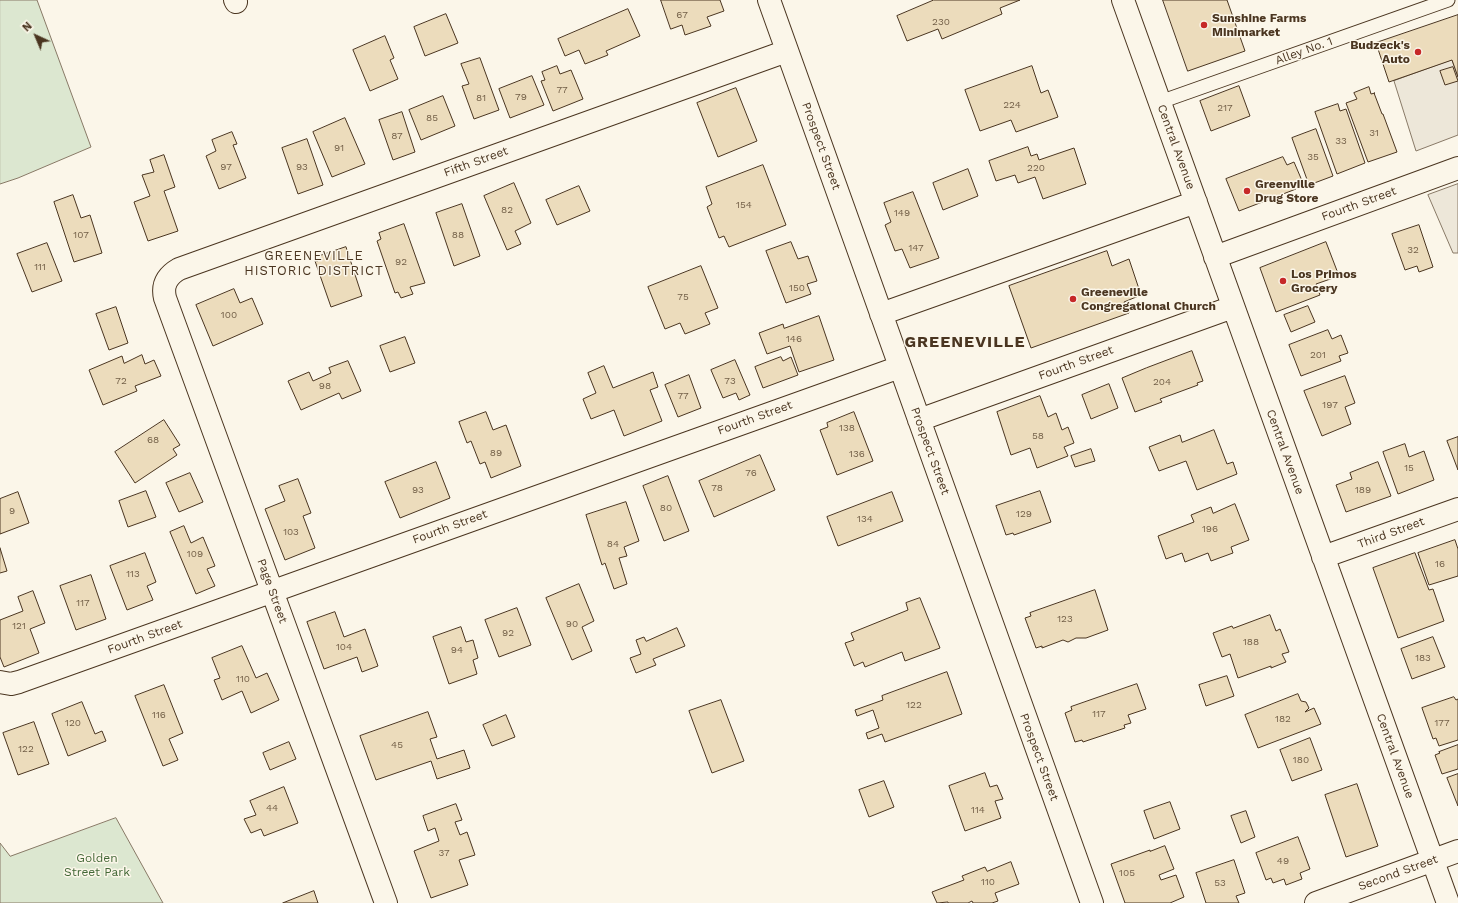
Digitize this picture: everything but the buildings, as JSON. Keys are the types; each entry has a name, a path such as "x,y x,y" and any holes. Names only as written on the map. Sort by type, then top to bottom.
{"street":[{"name":"Prospect Street","path":"768,0 1092,903"},
{"name":"Central Avenue","path":"1123,0 1448,903"},
{"name":"Fifth Street","path":"167,278 179,269 787,50"},
{"name":"Fourth Street","path":"1215,257 1458,168"},
{"path":"881,314 1196,202"},
{"name":"Page Street","path":"167,278 164,284 165,298 386,903"},
{"name":"Fourth Street","path":"919,420 1233,307"},
{"name":"Fourth Street","path":"0,682 11,684 19,682 900,367"},
{"name":"Third Street","path":"1323,557 1458,509"},
{"name":"Second Street","path":"1316,903 1458,851"}],"lane":[{"name":"Alley No. 1","path":"1160,102 1448,0"}],"green space":[{"path":"0,0 37,0 91,147 18,178 0,184"},
{"name":"Golden Street Park","path":"116,818 163,903 0,903 0,843 10,856"}],"shaded area":[{"path":"1452,60 1458,77 1458,135 1416,151 1394,81"},
{"path":"1458,184 1458,253 1453,253 1428,195"}],"place":[{"name":"Sunshine Farms Minimarket","path":"1204,25"},
{"name":"Budzeck's Auto","path":"1418,52"},
{"name":"Greenville Drug Store","path":"1247,191"},
{"name":"Los Primos Grocery","path":"1283,281"},
{"name":"Greeneville Congregational Church","path":"1073,299"}],"district":[{"name":"GREENEVILLE HISTORIC DISTRICT","path":"314,264"},
{"name":"GREENEVILLE","path":"965,342"}]}
